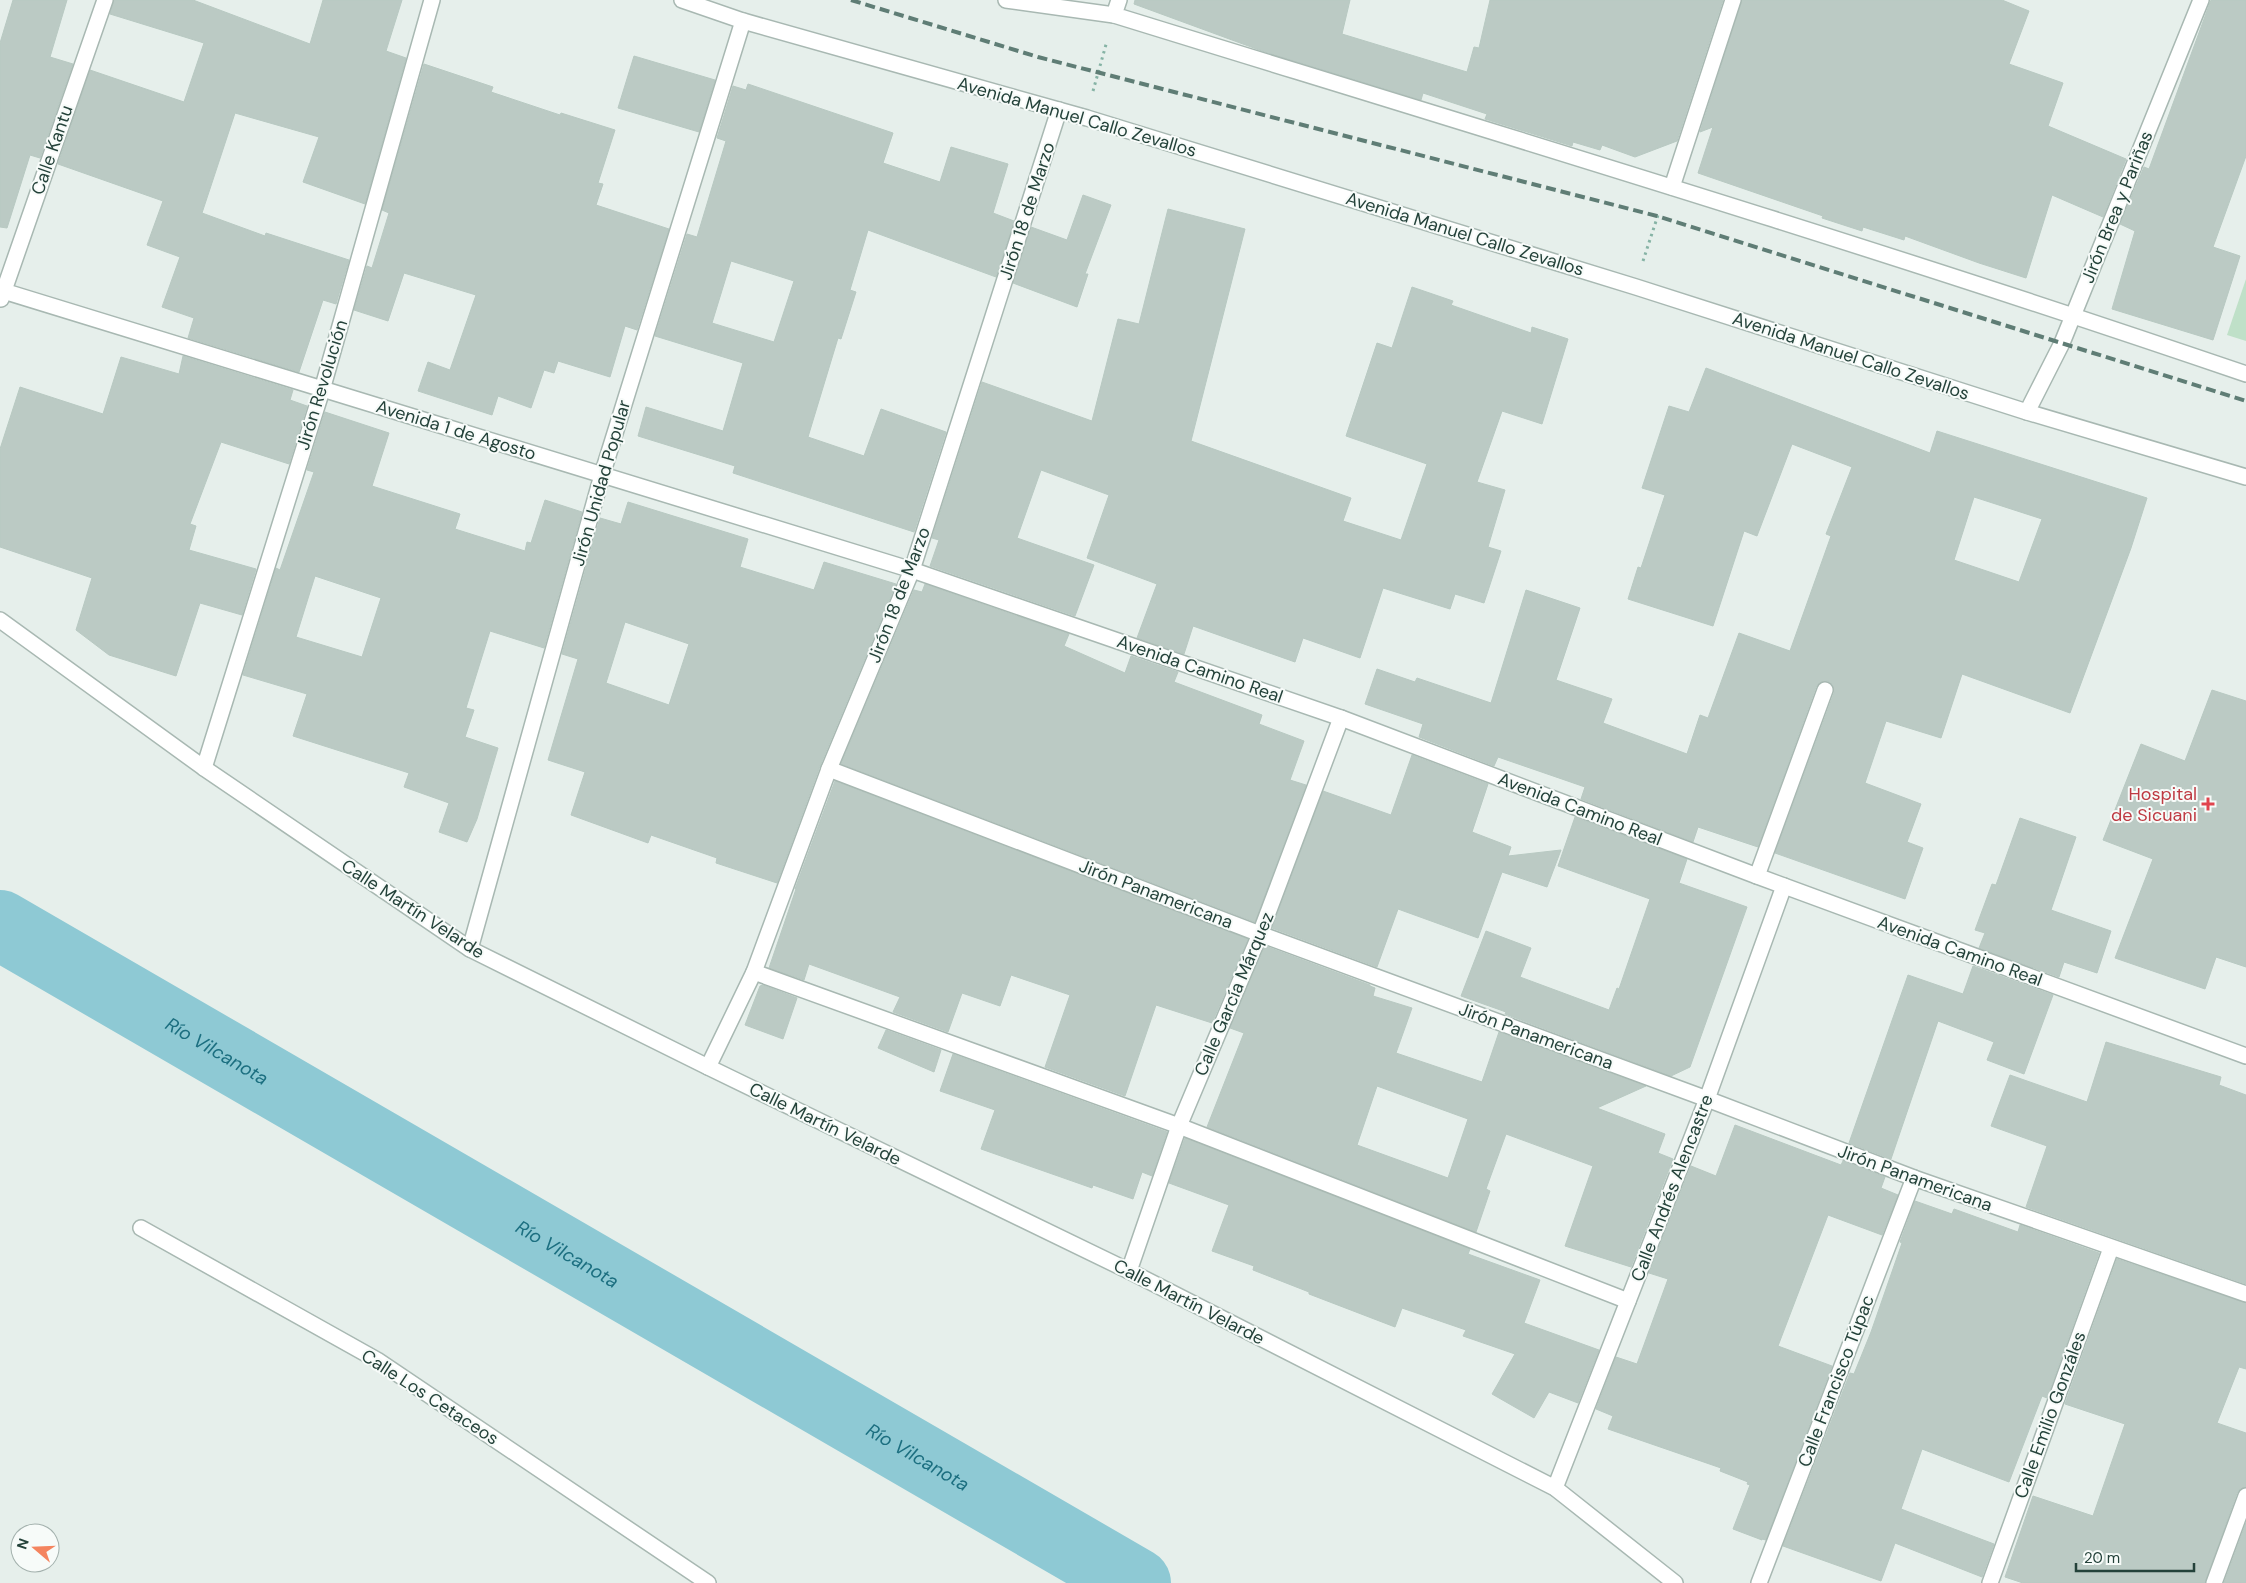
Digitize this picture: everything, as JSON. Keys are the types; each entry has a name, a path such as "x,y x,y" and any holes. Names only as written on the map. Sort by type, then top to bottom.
{"street":[{"name":"Calle Kantu","path":"1,294 105,0"},
{"name":"Jirón Revolución","path":"204,768 322,390 432,0"},
{"name":"Avenida Manuel Callo Zevallos","path":"682,0 743,21 1087,118 1636,287 2027,412 2246,477"},
{"path":"1006,0 1114,15 1672,187 2074,315 2246,374"},
{"path":"1114,15 1119,0"},
{"path":"1672,187 1733,0"},
{"name":"Jirón Brea y Pariñas","path":"2027,412 2062,344 2201,0"},
{"name":"Jirón Unidad Popular","path":"470,949 602,475 743,21"},
{"name":"Jirón 18 de Marzo","path":"708,1067 754,972 829,770 912,570 1059,110"},
{"name":"Avenida 1 de Agosto","path":"1,294 912,570"},
{"name":"Avenida Camino Real","path":"912,570 1340,718 1757,876 2246,1056"},
{"name":"Calle Martín Velarde","path":"0,620 204,768 470,949 708,1067 1129,1271 1555,1488 1675,1583"},
{"path":"1757,876 1825,690"},
{"name":"Calle García Márquez","path":"1129,1271 1179,1126 1260,934 1340,718"},
{"name":"Jirón Panamericana","path":"829,770 1260,934 1707,1099 1914,1178 2246,1294"},
{"name":"Calle Andrés Alencastre","path":"1555,1488 1707,1099 1784,886"},
{"path":"754,972 1179,1126 1628,1301"},
{"name":"Calle Francisco Túpac","path":"1759,1583 1914,1178"},
{"name":"Calle Los Cetaceos","path":"141,1228 377,1360 708,1583"},
{"name":"Calle Emilio Gonzáles","path":"1990,1583 2110,1248"},
{"path":"2214,1583 2246,1496"}],"path":[{"path":"1087,118 1114,15"},
{"path":"1636,287 1657,216 1672,187"}],"green space":[{"path":"2246,279 2246,341 2227,335"}],"building":[{"path":"13,0 67,0 50,57 73,64 40,158 30,155 7,228 0,227 0,43"},
{"path":"114,0 193,0 310,44 323,0 402,0 386,51 406,58 365,204 303,182 319,137 235,113 202,213 265,236 266,233 349,260 336,304 323,300 299,372 188,338 194,318 162,307 180,257 147,245 163,201 58,164 90,70 184,102 204,43 110,14"},
{"path":"1135,0 1350,0 1342,34 1467,72 1474,47 1479,48 1490,0 1723,0 1677,141 1635,157 1602,145 1600,150 1573,142 1572,146 1485,119 1487,114 1423,93 1421,100 1262,51 1134,4"},
{"path":"1742,0 2002,0 2029,11 2009,64 2063,83 2048,126 2126,159 2103,217 2052,195 2026,278 1905,236 1904,240 1863,227 1862,231 1698,173 1713,127 1700,132"},
{"path":"2211,0 2246,0 2246,156 2213,247 2240,256 2213,340 2112,309 2135,231 2120,224 2144,167 2149,169"},
{"path":"634,56 715,80 699,132 618,108"},
{"path":"424,64 493,87 491,92 560,115 561,113 615,130 598,183 603,184 596,205 669,229 637,330 625,326 610,377 558,361 554,373 544,370 531,408 498,396 492,415 418,391 428,362 450,370 476,295 404,273 388,321 354,310 367,266 372,268 389,213 382,210"},
{"path":"748,84 893,133 883,163 940,182 951,147 1008,164 993,213 1014,221 996,277 868,230 850,290 856,292 841,339 838,338 808,437 864,456 881,409 946,432 914,532 733,473 735,466 638,436 646,407 723,431 743,363 655,336 687,234 697,237 726,141 717,138 733,86 746,90","holes":["731,261 794,281 774,342 712,323"]},
{"path":"1083,195 1111,205 1085,274 1088,274 1077,307 1013,283 1031,227 1067,240"},
{"path":"1168,209 1245,229 1191,441 1351,498 1343,521 1401,540 1427,464 1346,436 1377,343 1392,348 1412,287 1453,301 1451,305 1531,333 1532,327 1568,339 1542,424 1502,411 1477,482 1505,490 1488,547 1501,551 1484,603 1455,594 1450,609 1383,588 1360,658 1303,638 1295,662 1193,626 1184,654 1137,638 1157,584 1087,558 1109,495 1041,470 1017,538 1094,565 1075,616 930,566 939,540 932,538 982,382 1092,421 1118,319 1139,324"},
{"path":"183,356 293,390 290,400 307,406 289,464 221,442 190,524 196,526 189,550 256,569 242,615 200,603 176,676 109,655 76,630 92,578 0,547 0,449 20,387 103,414 121,357 179,374"},
{"path":"1706,368 1930,453 1937,431 2147,498 2131,548 2070,713 1962,674 1941,738 1886,721 1865,783 1921,804 1907,842 1923,848 1905,899 1775,853 1834,693 1832,684 1828,681 1819,683 1816,687 1758,847 1698,827 1693,842 1581,799 1585,787 1498,757 1494,766 1419,737 1423,724 1365,704 1377,669 1415,682 1417,678 1491,703 1526,590 1580,608 1556,680 1612,699 1603,723 1687,754 1700,715 1708,718 1739,633 1790,651 1831,536 1826,534 1852,467 1792,444 1757,536 1744,531 1713,626 1628,599 1638,567 1641,568 1665,495 1642,488 1669,406 1689,412","holes":["1974,497 2042,519 2019,582 1954,560"]},
{"path":"325,412 389,433 372,486 460,514 455,529 525,551 527,542 531,543 545,500 582,512 544,648 490,631 466,708 474,710 465,737 498,748 477,819 467,842 439,832 449,803 404,787 409,773 293,736 307,694 243,675 276,568 280,570 314,472 307,470","holes":["315,576 381,598 362,657 296,637"]},
{"path":"628,502 748,539 740,567 814,590 824,562 896,584 820,766 777,883 716,863 717,858 651,835 648,843 571,815 585,772 548,760 578,659 562,654 600,518 621,524","holes":["625,622 689,644 669,705 606,683"]},
{"path":"925,584 1069,634 1064,646 1125,673 1131,656 1178,672 1174,682 1262,715 1259,724 1304,741 1290,780 1306,785 1255,922 841,764 914,590 922,592"},
{"name":"Hospital de Sicuani","path":"2212,690 2246,701 2246,967 2216,957 2205,989 2115,958 2153,859 2103,840 2141,744 2185,761"},
{"path":"1412,755 1488,784 1472,832 1511,847 1508,856 1561,850 1547,887 1502,872 1478,938 1398,909 1377,967 1272,928 1323,791 1391,815"},
{"path":"835,781 1248,939 1212,1023 1156,1005 1125,1096 1045,1067 1070,995 1011,975 1000,1006 962,993 948,1032 893,1012 900,997 809,964 804,980 769,968 795,889"},
{"path":"1575,817 1687,859 1679,883 1747,907 1690,1067 1671,1076 1461,996 1486,931 1531,948 1520,977 1609,1010 1617,988 1619,989 1650,899 1558,866"},
{"path":"2020,818 2076,837 2051,910 2111,931 2097,973 2064,962 2059,977 1979,948 1985,933 1975,930 1992,884 1996,885"},
{"path":"1265,946 1370,985 1375,988 1373,996 1412,1008 1396,1053 1482,1082 1499,1032 1646,1086 1597,1108 1665,1134 1658,1153 1673,1159 1631,1267 1565,1246 1593,1166 1506,1134 1486,1189 1490,1191 1476,1232 1207,1127 1244,1033 1230,1028","holes":["1377,1086 1468,1119 1448,1178 1357,1145"]},
{"path":"1973,966 2053,995 2024,1074 1987,1060 1994,1042 1938,1021 1891,1159 1849,1143 1908,975 1963,994"},
{"path":"763,985 797,998 783,1039 745,1025 760,986"},
{"path":"886,1030 941,1050 934,1072 878,1048"},
{"path":"2106,1042 2221,1077 2219,1085 2246,1095 2246,1284 2026,1207 2047,1146 1991,1126 2010,1075 2087,1102"},
{"path":"953,1054 1167,1132 1152,1176 1142,1172 1133,1199 1093,1185 1092,1188 981,1149 995,1110 940,1091"},
{"path":"1735,1125 1841,1165 1843,1161 1885,1177 1881,1188 1898,1195 1882,1235 1828,1215 1778,1346 1832,1366 1766,1540 1733,1529 1750,1485 1747,1484 1748,1482 1720,1471 1721,1468 1608,1429 1613,1416 1596,1409 1616,1357 1637,1364 1668,1279 1649,1273 1691,1166 1716,1176"},
{"path":"1185,1138 1470,1249 1468,1254 1540,1280 1524,1323 1599,1350 1578,1403 1549,1392 1534,1418 1492,1394 1515,1354 1463,1336 1466,1330 1402,1308 1395,1327 1309,1294 1309,1292 1253,1270 1254,1266 1212,1251 1229,1205 1169,1183"},
{"path":"1915,1201 1952,1214 1954,1209 2018,1232 2020,1225 2099,1253 2047,1398 2042,1396 2009,1482 1922,1449 1901,1509 1994,1544 1982,1577 1895,1543 1881,1581 1783,1546 1850,1373 1854,1374 1871,1332"},
{"path":"2117,1259 2246,1303 2246,1369 2239,1367 2217,1423 2246,1433 2246,1487 2240,1489 2237,1493 2205,1583 2023,1583 2005,1577 2033,1496 2093,1516 2125,1424 2065,1404"},
{"path":"2246,1523 2246,1583 2224,1583"}],"waterway":[{"name":"Río Vilcanota","path":"0,925 1136,1583"}],"railway":[{"path":"851,0 1038,57 1657,216 2246,401"}],"place":[{"name":"Hospital de Sicuani","path":"2208,804"}]}
